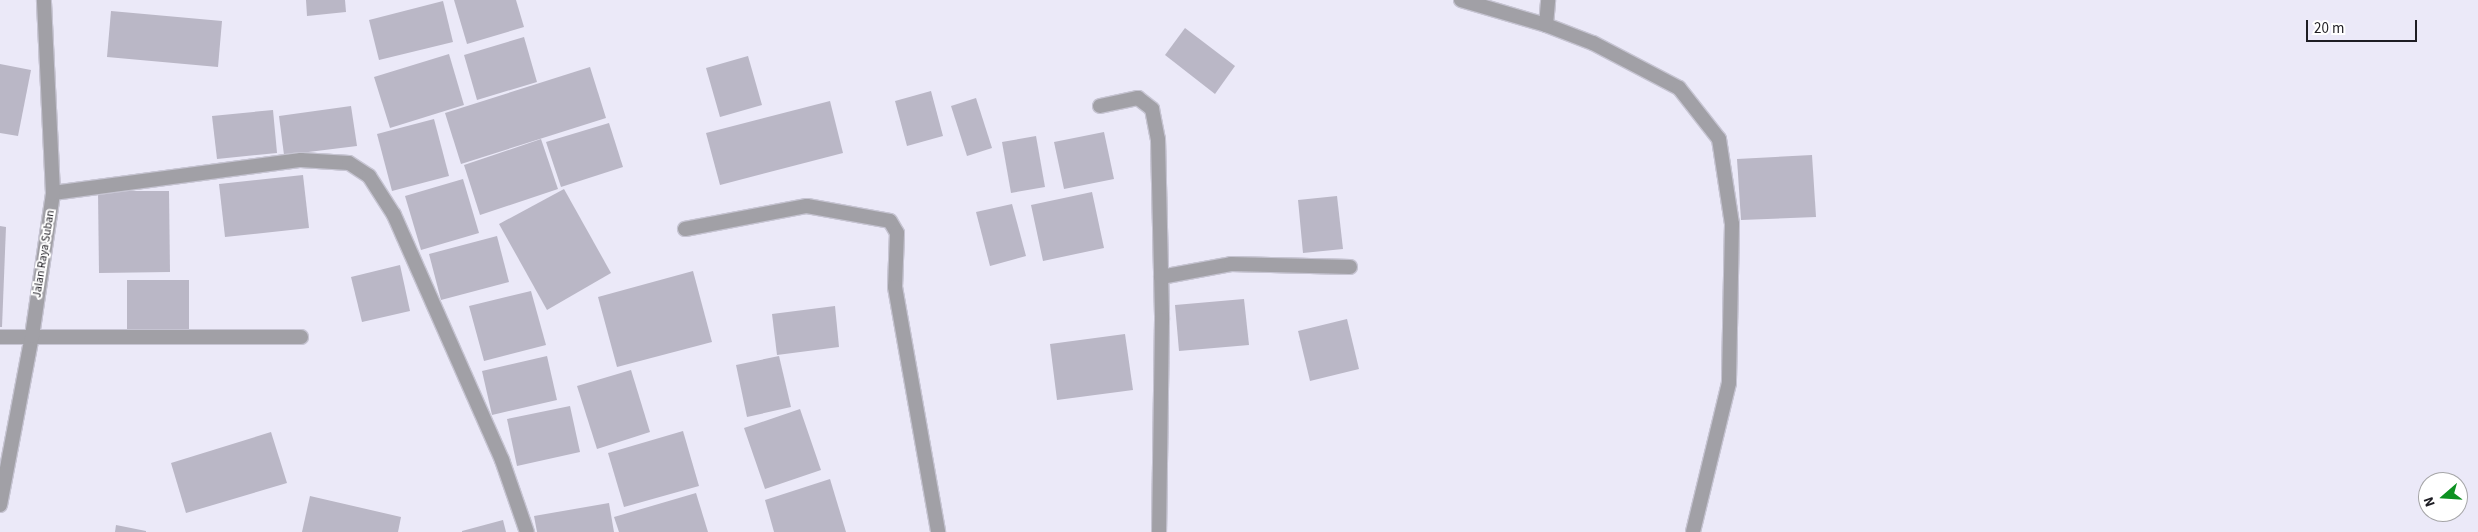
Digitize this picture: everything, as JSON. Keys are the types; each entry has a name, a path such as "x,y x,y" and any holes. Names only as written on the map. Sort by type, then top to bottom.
{"street":[{"name":"Jalan Raya Suban","path":"0,505 32,336 53,193 44,0"},
{"path":"1461,0 1546,25 1593,43 1679,88 1719,139 1732,224 1729,383 1693,532"},
{"path":"1546,25 1548,0"},
{"path":"1100,106 1138,98 1152,109 1158,139 1160,277 1159,532"},
{"path":"53,193 301,160 349,163 369,176 398,224 502,460 527,532"},
{"path":"685,230 807,206 890,220 897,233 895,287 938,532"},
{"path":"1160,277 1232,264 1350,267"},
{"path":"0,337 301,337"}],"building":[{"path":"306,0 345,0 346,12 307,16"},
{"path":"454,0 516,0 524,27 467,44"},
{"path":"443,1 453,42 379,60 369,20"},
{"path":"111,11 222,21 218,67 107,57"},
{"path":"1185,28 1235,66 1215,94 1165,55"},
{"path":"524,37 537,82 477,100 464,55"},
{"path":"449,54 464,105 390,128 374,77"},
{"path":"748,56 762,105 720,117 706,68"},
{"path":"0,64 31,70 18,136 0,133"},
{"path":"590,67 606,118 461,164 445,113"},
{"path":"931,91 943,136 907,146 895,101"},
{"path":"976,98 992,148 967,156 951,106"},
{"path":"830,101 843,153 720,185 706,133"},
{"path":"351,106 357,146 284,155 279,116"},
{"path":"273,110 277,153 217,159 212,116"},
{"path":"434,119 449,176 392,191 377,134"},
{"path":"609,123 623,167 561,187 546,142"},
{"path":"1104,132 1114,179 1064,189 1054,142"},
{"path":"1036,136 1045,187 1011,193 1002,142"},
{"path":"541,139 558,189 480,215 464,165"},
{"path":"1812,155 1816,217 1741,220 1737,159"},
{"path":"303,175 309,228 225,237 219,184"},
{"path":"463,179 479,233 421,250 405,196"},
{"path":"564,189 611,273 547,310 499,224"},
{"path":"98,191 169,191 170,272 99,273"},
{"path":"1092,192 1104,248 1043,261 1031,205"},
{"path":"1337,196 1343,249 1303,253 1298,200"},
{"path":"1012,204 1026,256 990,266 976,212"},
{"path":"0,226 6,227 2,327 0,327"},
{"path":"497,236 509,282 441,300 429,254"},
{"path":"400,265 410,311 362,322 351,277"},
{"path":"693,271 712,342 617,367 598,297"},
{"path":"127,280 189,280 189,329 127,330"},
{"path":"531,291 546,345 484,361 469,306"},
{"path":"1244,299 1249,345 1179,351 1175,305"},
{"path":"835,306 839,347 777,355 772,314"},
{"path":"1347,319 1359,369 1310,381 1298,331"},
{"path":"1125,334 1133,390 1057,400 1050,344"},
{"path":"547,356 557,400 492,415 482,371"},
{"path":"779,356 791,407 747,417 736,365"},
{"path":"631,370 650,432 597,449 577,386"},
{"path":"570,406 580,452 517,466 507,419"},
{"path":"800,409 821,470 765,489 744,428"},
{"path":"683,431 699,486 624,507 608,453"},
{"path":"271,432 287,483 186,513 171,463"},
{"path":"830,479 846,532 774,532 765,500"},
{"path":"696,493 708,532 619,532 614,517"},
{"path":"310,496 401,517 398,532 302,532"},
{"path":"609,503 614,532 537,532 534,516"},
{"path":"503,520 506,532 462,532 462,531"},
{"path":"116,525 146,531 146,532 115,532"}]}
